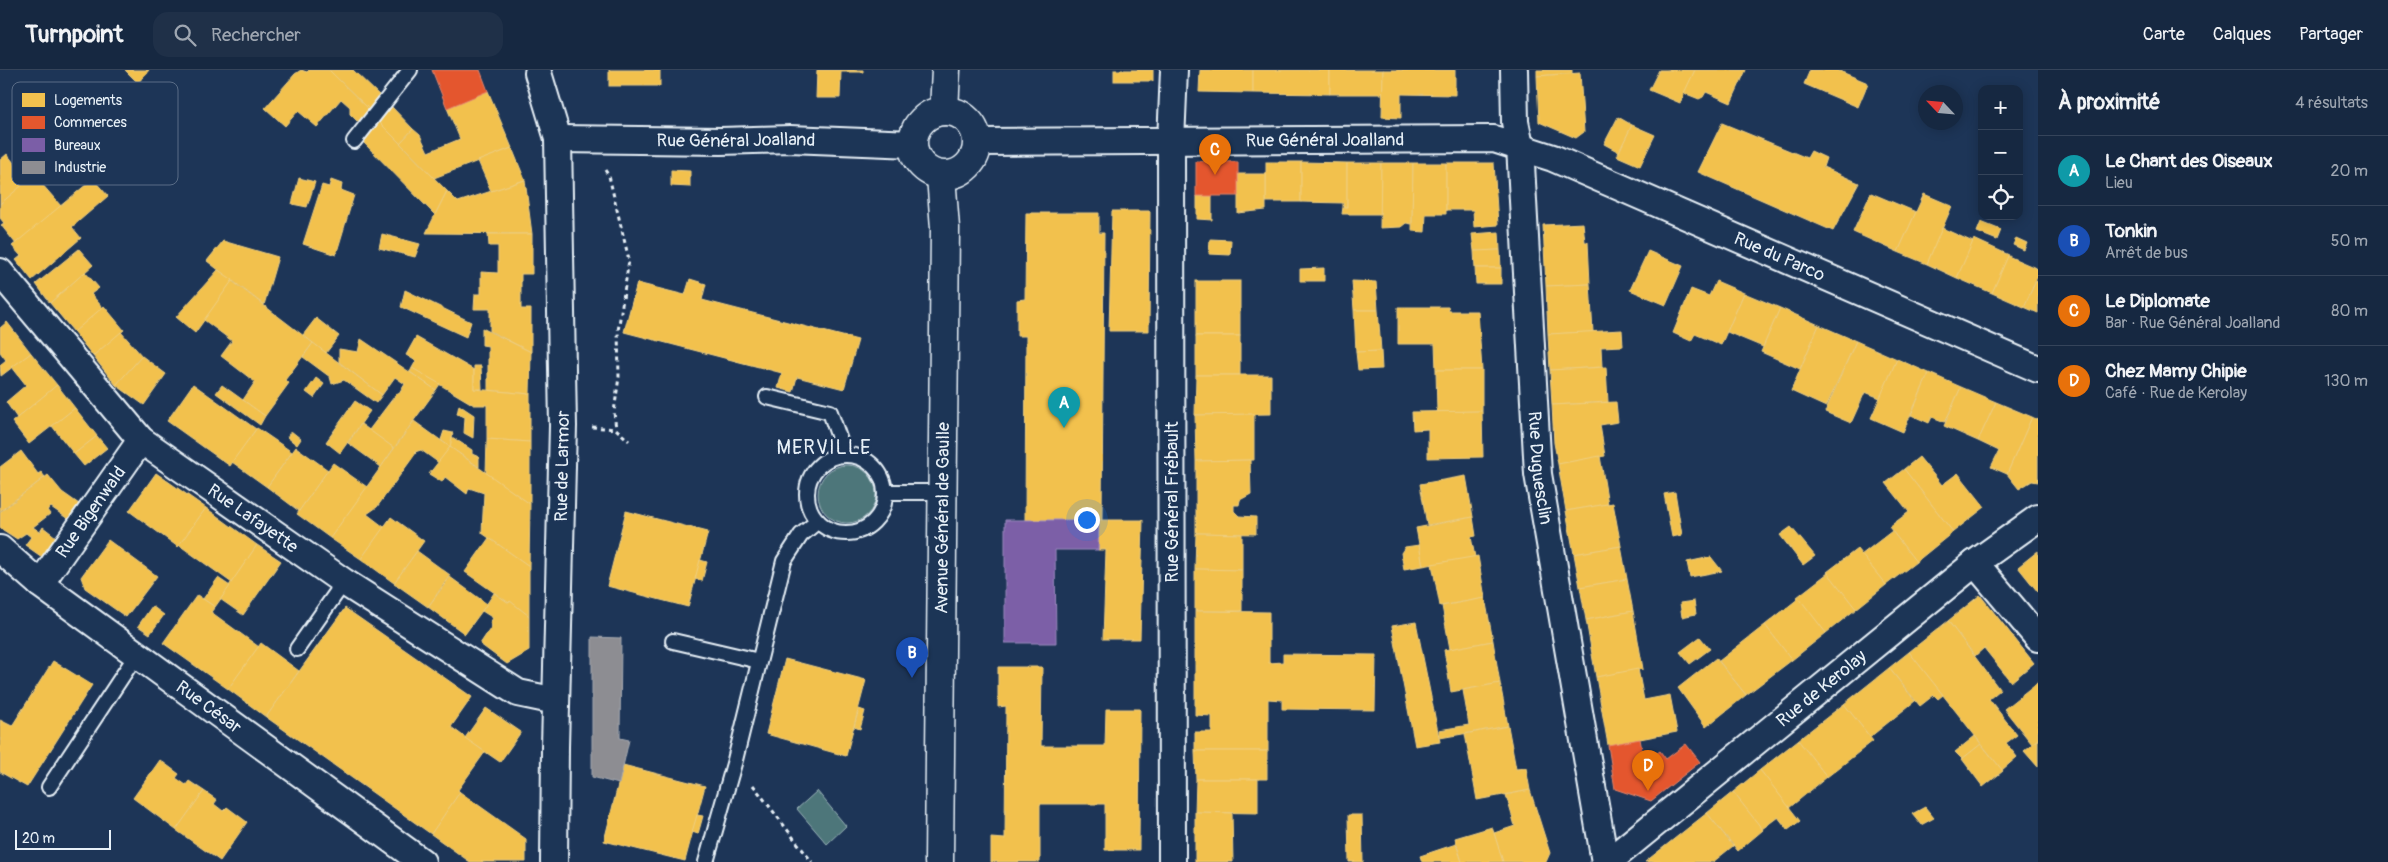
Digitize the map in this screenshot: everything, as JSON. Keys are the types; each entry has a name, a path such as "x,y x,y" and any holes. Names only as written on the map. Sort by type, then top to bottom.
{"main road":[{"path":"944,111 946,70"},
{"path":"944,111 963,116 976,132 978,142 973,160 967,167 950,175 941,176 924,168 914,153 913,144 918,125 934,113 944,111"},
{"name":"Avenue Général de Gaulle","path":"940,862 945,228 941,176"}],"street":[{"name":"Rue Général Frébault","path":"1172,862 1171,142 1174,70"},
{"name":"Rue Duguesclin","path":"1514,70 1515,122 1520,146 1538,474 1606,862"},
{"name":"Rue de Larmor","path":"535,71 558,139 563,426 554,862"},
{"name":"Rue Général Joalland","path":"558,139 790,139 913,144"},
{"name":"Rue Général Joalland","path":"978,142 1494,140 1520,146"},
{"name":"Rue du Parco","path":"1520,146 1553,158 2038,369"},
{"name":"Rue Lafayette","path":"0,272 141,440 344,582 518,693 556,701"},
{"name":"Rue Bigenwald","path":"40,584 141,440"},
{"name":"Rue de Kerolay","path":"1606,862 1975,563 2038,518"},
{"name":"Rue César","path":"0,549 40,584 422,862"},
{"path":"1975,563 2038,638"}],"lane":[{"path":"354,141 410,70"},
{"path":"767,397 830,412 845,455"},
{"path":"845,455 857,456 868,461 883,480 886,492 884,506 877,518 868,527 855,532 841,533 828,529 818,521 810,510 807,497 808,483 822,463 833,457 845,455"},
{"path":"886,492 942,492"},
{"path":"706,862 735,760 784,561 801,534 818,521"},
{"path":"297,649 344,582"},
{"path":"673,641 759,661"},
{"path":"49,787 137,654"}],"path":[{"path":"592,140 602,166 609,176 629,260 618,331 619,377 614,412 616,429"},
{"path":"589,426 616,429 629,441"},
{"path":"735,760 812,862"}],"green space":[{"path":"847,465 858,467 871,478 876,494 874,505 863,518 847,523 836,521 823,510 818,494 820,483 831,470"},
{"path":"817,791 846,826 827,844 797,809"}],"building: Logements":[{"path":"125,70 149,70 139,82"},
{"path":"301,70 307,72 309,70 329,70 370,110 375,112 367,119 357,121 350,114 350,107 341,99 317,127 298,111 285,126 265,108 295,74"},
{"path":"329,70 353,70 381,97 370,110"},
{"path":"609,70 660,70 660,86 609,86"},
{"path":"817,70 863,70 863,72 841,72 840,98 816,98"},
{"path":"1114,70 1153,70 1153,81 1114,81"},
{"path":"1200,70 1253,70 1253,93 1199,92"},
{"path":"1253,70 1330,70 1330,94 1253,93"},
{"path":"1330,70 1383,70 1383,94 1330,94"},
{"path":"1383,70 1455,70 1455,95 1401,94 1401,118 1382,117"},
{"path":"1537,70 1572,70 1572,73 1537,76"},
{"path":"1659,70 1695,70 1680,103 1649,90"},
{"path":"1695,70 1746,70 1731,103 1706,92 1699,99 1684,93"},
{"path":"1810,70 1837,70 1868,83 1858,107 1804,84"},
{"path":"1580,73 1584,132 1576,138 1539,122 1537,76"},
{"path":"488,91 512,148 434,178 400,143 413,129 420,135 428,152 460,139 447,108"},
{"path":"390,105 413,129 400,143 377,120"},
{"path":"1618,117 1632,125 1619,152 1604,144"},
{"path":"377,120 447,191 435,215 362,141"},
{"path":"1722,123 1807,158 1811,151 1826,158 1823,167 1859,183 1833,231 1698,172"},
{"path":"1632,125 1655,135 1640,166 1617,156"},
{"path":"512,148 525,180 491,191 478,161"},
{"path":"7,154 12,160 12,185 23,185 0,204 0,160"},
{"path":"1266,162 1301,162 1301,202 1266,202"},
{"path":"1301,162 1347,163 1347,207 1343,207 1343,203 1301,202"},
{"path":"1347,163 1381,163 1381,214 1342,214 1343,207 1347,207"},
{"path":"1381,163 1413,163 1412,224 1406,223 1401,227 1380,228"},
{"path":"1413,163 1446,163 1446,214 1426,214 1425,232 1412,231"},
{"path":"1446,163 1494,163 1498,225 1474,227 1473,210 1446,210"},
{"path":"671,170 690,171 690,187 671,186"},
{"path":"1238,174 1266,174 1266,210 1238,213"},
{"path":"299,178 315,182 307,207 292,204"},
{"path":"331,180 342,184 341,190 354,195 336,255 303,244 322,185 329,187"},
{"path":"525,180 532,234 426,233 447,191 458,202"},
{"path":"22,185 43,185 61,206 16,244 1,225 4,223 0,218 0,204"},
{"path":"86,185 98,185 108,196 72,227 81,238 32,280 16,260 21,256 12,246"},
{"path":"1871,193 1916,212 1898,252 1853,232"},
{"path":"1924,194 1952,206 1927,264 1898,252"},
{"path":"1197,196 1212,196 1212,220 1197,219"},
{"path":"1112,211 1150,211 1149,331 1109,331"},
{"path":"1026,213 1099,213 1099,233 1104,233 1102,520 1025,520 1026,336 1017,336 1017,300 1025,299"},
{"path":"1981,222 2001,230 1997,240 1977,232"},
{"path":"1583,223 1585,242 1588,242 1590,284 1546,286 1543,225"},
{"path":"1942,228 1973,242 1957,278 1927,264"},
{"path":"1499,232 1500,250 1474,251 1472,234"},
{"path":"382,234 420,244 415,257 379,248"},
{"path":"488,234 532,234 532,274 521,274 521,309 531,309 531,352 490,331 490,309 474,309 475,294 481,294 481,272 498,273 498,246 489,246"},
{"path":"2016,238 2027,243 2024,250 2013,245"},
{"path":"1210,239 1231,240 1230,255 1209,254"},
{"path":"1974,239 2009,255 1992,293 1957,278"},
{"path":"223,241 278,257 264,305 207,261"},
{"path":"79,249 93,265 50,303 36,284"},
{"path":"1500,250 1501,268 1475,268 1474,251"},
{"path":"1648,251 1683,266 1666,305 1630,290"},
{"path":"2008,256 2038,269 2038,275 2024,307 1992,293"},
{"path":"1324,268 1324,281 1300,281 1300,269"},
{"path":"1475,268 1501,268 1501,284 1476,284"},
{"path":"218,270 233,280 195,333 176,317"},
{"path":"85,272 99,288 91,294 103,308 74,332 50,303"},
{"path":"690,279 706,284 702,300 858,340 844,389 797,377 793,392 778,388 782,373 624,332 637,283 685,295"},
{"path":"232,281 313,343 285,380 289,383 265,416 243,400 255,382 221,356 232,341 204,320"},
{"path":"1196,281 1240,281 1240,336 1196,336"},
{"path":"1352,281 1376,282 1378,310 1354,310"},
{"path":"1716,281 1744,293 1721,345 1695,334 1691,341 1673,333 1691,289 1709,296"},
{"path":"2036,281 2038,282 2038,313 2024,307"},
{"path":"1590,284 1593,332 1548,334 1546,286"},
{"path":"405,290 471,322 466,337 401,307"},
{"path":"1744,293 1780,308 1763,347 1727,332"},
{"path":"104,306 124,330 93,356 74,332"},
{"path":"1398,307 1448,307 1449,311 1478,311 1482,370 1436,370 1435,344 1398,344"},
{"path":"1780,308 1819,325 1800,369 1761,352"},
{"path":"1354,310 1378,310 1381,351 1356,352"},
{"path":"316,318 339,336 326,353 303,335"},
{"path":"7,322 31,353 1,376 0,365 6,360 0,352 0,328"},
{"path":"1819,325 1856,341 1826,407 1791,391"},
{"path":"482,328 531,352 530,394 488,390 488,346 482,345"},
{"path":"1622,330 1623,346 1601,347 1602,367 1550,370 1548,334"},
{"path":"121,332 142,356 116,385 93,356"},
{"path":"1196,336 1240,336 1240,375 1196,375"},
{"path":"416,337 474,370 474,389 530,394 530,442 487,439 487,405 474,405 412,368 416,361 406,355"},
{"path":"361,339 436,390 394,448 369,430 405,384 395,377 382,395 339,362 339,349 358,352"},
{"path":"1856,341 1897,359 1880,398 1865,392 1851,423 1825,412"},
{"path":"313,343 382,395 376,403 344,380 332,384 330,377 303,357"},
{"path":"1381,351 1382,369 1358,370 1356,352"},
{"path":"31,353 57,385 17,418 6,402 26,385 12,367"},
{"path":"142,356 166,374 144,405 116,385"},
{"path":"1897,359 1929,373 1903,432 1871,418"},
{"path":"474,366 481,366 482,389 474,389"},
{"path":"1606,367 1608,402 1552,405 1550,370"},
{"path":"412,368 440,384 436,390 410,372"},
{"path":"1436,370 1482,370 1482,411 1437,412"},
{"path":"1929,373 1961,387 1945,422 1932,417 1929,423 1911,415"},
{"path":"1196,375 1271,375 1271,414 1195,415"},
{"path":"316,378 324,384 314,398 306,392"},
{"path":"193,384 256,429 230,466 167,421"},
{"path":"57,385 75,408 29,444 12,422"},
{"path":"222,385 265,416 260,425 216,393"},
{"path":"1961,387 1996,402 1978,441 1944,426"},
{"path":"355,401 370,411 340,453 326,442"},
{"path":"1616,402 1618,422 1600,425 1605,456 1558,464 1554,443 1552,405"},
{"path":"1996,402 2032,417 2007,474 1991,467 1999,451 1978,441"},
{"path":"459,405 474,415 473,438 464,433 465,417 457,414"},
{"path":"75,408 97,436 74,454 52,426"},
{"path":"1482,411 1483,457 1428,458 1428,429 1413,430 1412,412"},
{"path":"1254,414 1254,460 1196,461 1195,415"},
{"path":"2032,417 2038,420 2038,482 2032,481 2019,489 2007,474"},
{"path":"414,421 450,447 439,463 421,450 415,452 377,507 367,514 384,527 361,559 330,538"},
{"path":"361,424 394,448 381,467 348,443"},
{"path":"257,428 292,452 267,487 232,462"},
{"path":"291,431 301,439 297,445 287,437"},
{"path":"444,431 453,433 450,447 441,440"},
{"path":"97,436 107,448 84,466 74,454"},
{"path":"452,437 472,450 472,454 479,457 479,467 450,447"},
{"path":"487,439 530,442 530,504 486,473"},
{"path":"296,447 328,470 299,511 267,487"},
{"path":"450,447 530,504 529,566 482,533 484,493 469,488 467,494 445,477 442,482 429,474"},
{"path":"21,451 38,474 41,472 45,477 0,511 0,467"},
{"path":"1600,456 1608,504 1566,511 1558,464"},
{"path":"1919,457 1942,485 1958,473 1985,507 1953,532 1904,469"},
{"path":"1250,460 1251,494 1240,500 1239,505 1234,505 1234,511 1239,516 1256,517 1256,534 1196,533 1196,461"},
{"path":"333,463 367,487 330,538 297,514"},
{"path":"1904,469 1953,532 1916,562 1889,527 1909,512 1886,483"},
{"path":"156,473 206,508 178,547 129,511"},
{"path":"48,475 62,492 79,504 68,519 51,507 47,510 50,514 33,527 40,532 43,527 56,537 42,557 25,545 31,537 26,533 17,539 0,528 0,512"},
{"path":"1466,476 1473,517 1427,525 1420,484"},
{"path":"1675,492 1682,535 1672,537 1664,494"},
{"path":"1613,503 1621,546 1574,554 1566,511"},
{"path":"206,508 257,545 232,583 179,545"},
{"path":"626,511 708,532 688,607 607,586"},
{"path":"391,517 424,541 394,583 361,559"},
{"path":"1473,517 1476,536 1471,537 1475,557 1423,566 1416,528"},
{"path":"1099,520 1143,520 1140,639 1103,639 1106,550 1098,550"},
{"path":"1791,527 1815,556 1803,565 1780,535"},
{"path":"1892,531 1916,562 1886,585 1861,555"},
{"path":"1196,533 1242,534 1242,570 1195,569"},
{"path":"489,538 529,566 529,616 510,601 509,603 465,572"},
{"path":"108,540 157,576 126,617 85,588 81,577"},
{"path":"257,545 281,561 243,615 220,599"},
{"path":"1419,545 1423,566 1404,569 1401,553 1405,547"},
{"path":"1621,546 1627,579 1580,587 1574,554"},
{"path":"1857,549 1886,585 1856,609 1827,572"},
{"path":"417,551 450,575 428,607 394,583"},
{"path":"2038,551 2038,592 2018,567"},
{"path":"1478,556 1485,598 1440,606 1432,564"},
{"path":"1711,557 1722,571 1690,577 1687,562"},
{"path":"700,560 707,562 702,581 695,579"},
{"path":"1195,569 1242,570 1242,611 1195,611"},
{"path":"1828,573 1856,609 1826,633 1797,597"},
{"path":"450,577 487,604 465,634 428,607"},
{"path":"218,578 230,586 215,607 203,599"},
{"path":"1627,579 1633,611 1586,620 1580,587"},
{"path":"494,593 509,603 510,601 529,616 529,651 507,664 480,644 492,626 490,623 493,618 482,611"},
{"path":"197,595 215,607 211,612 259,647 228,689 163,643"},
{"path":"1980,595 2034,663 2011,682 1984,648 1975,656 1948,621"},
{"path":"1485,598 1493,641 1450,649 1442,606"},
{"path":"1799,598 1826,633 1792,660 1765,625"},
{"path":"1694,601 1696,614 1682,617 1680,603"},
{"path":"152,606 164,615 150,634 138,626"},
{"path":"345,608 472,697 451,727 485,752 458,790 460,792 431,834 266,717"},
{"path":"1195,611 1269,612 1269,663 1283,662 1283,654 1376,655 1375,710 1282,709 1282,700 1268,699 1268,751 1195,751 1195,732 1212,732 1212,716 1195,715"},
{"path":"1633,611 1643,669 1596,677 1586,620"},
{"path":"1948,621 2000,690 1989,699 2017,735 2006,743 2017,757 2002,770 1909,652"},
{"path":"1416,622 1440,742 1415,746 1392,626"},
{"path":"1765,625 1792,660 1746,695 1719,661"},
{"path":"1700,637 1710,649 1690,664 1680,652"},
{"path":"1493,641 1500,683 1451,692 1444,650"},
{"path":"261,643 299,671 266,717 228,689"},
{"path":"1909,652 1943,695 1938,699 1934,695 1920,706 1889,668"},
{"path":"1716,658 1746,695 1706,727 1678,688"},
{"path":"785,659 866,680 846,756 766,734"},
{"path":"53,661 92,685 27,787 0,772 0,720 12,726"},
{"path":"998,667 1042,667 1041,746 1105,746 1106,709 1140,709 1139,850 1105,850 1105,804 1040,804 1040,862 991,862 991,838 1005,839 1006,706 998,707"},
{"path":"1889,668 1915,701 1870,737 1844,704"},
{"path":"1638,669 1644,700 1670,695 1677,732 1608,745 1596,677"},
{"path":"2038,682 2038,739 2032,744 2004,709"},
{"path":"1500,683 1508,726 1440,738 1439,730 1469,725 1463,690"},
{"path":"1844,704 1873,741 1827,777 1798,740"},
{"path":"486,708 521,732 500,762 465,738"},
{"path":"859,709 865,711 860,729 854,727"},
{"path":"1508,726 1516,769 1526,768 1530,790 1477,800 1465,734"},
{"path":"1975,736 1981,744 1962,759 1955,752"},
{"path":"2038,739 2038,767 2024,751"},
{"path":"1798,740 1827,777 1789,808 1760,770"},
{"path":"1981,744 2003,771 1983,787 1962,759"},
{"path":"1195,751 1267,751 1267,779 1196,779"},
{"path":"160,760 179,774 176,778 186,785 189,781 204,791 176,830 133,798"},
{"path":"623,765 705,786 685,861 604,841"},
{"path":"1760,770 1800,821 1788,830 1778,817 1762,829 1733,792"},
{"path":"1196,779 1258,779 1258,813 1195,812"},
{"path":"1530,790 1550,853 1546,862 1503,862 1494,833 1515,826 1506,795"},
{"path":"204,791 217,800 214,804 223,811 227,807 247,822 220,861 176,830"},
{"path":"460,792 526,839 526,862 470,862 431,834"},
{"path":"1733,792 1763,830 1738,851 1707,813"},
{"path":"1925,807 1934,818 1921,825 1912,814"},
{"path":"1195,812 1232,813 1233,862 1195,862"},
{"path":"1707,813 1733,846 1713,862 1645,862"},
{"path":"697,815 703,816 698,834 692,832"},
{"path":"1348,815 1362,815 1363,862 1349,862"},
{"path":"1492,827 1503,862 1462,862 1455,838"},
{"path":"1456,844 1462,862 1422,862 1420,856"}],"building: Commerces":[{"path":"432,70 480,70 488,91 447,108"},
{"path":"1196,161 1238,162 1238,196 1196,196"},
{"path":"1640,739 1643,755 1650,758 1660,751 1666,759 1686,744 1700,762 1651,801 1615,789 1608,745"}],"building: Bureaux":[{"path":"1005,520 1099,520 1098,550 1055,550 1056,643 1005,643"}],"building: Industrie":[{"path":"592,637 621,638 620,738 629,740 619,784 592,777"}],"place":[{"name":"Le Diplomate","path":"1215,175"},
{"name":"Le Chant des Oiseaux","path":"1064,428"},
{"name":"Tonkin","path":"912,678"},
{"name":"Chez Mamy Chipie","path":"1648,791"}],"district":[{"name":"MERVILLE","path":"824,447"}]}
